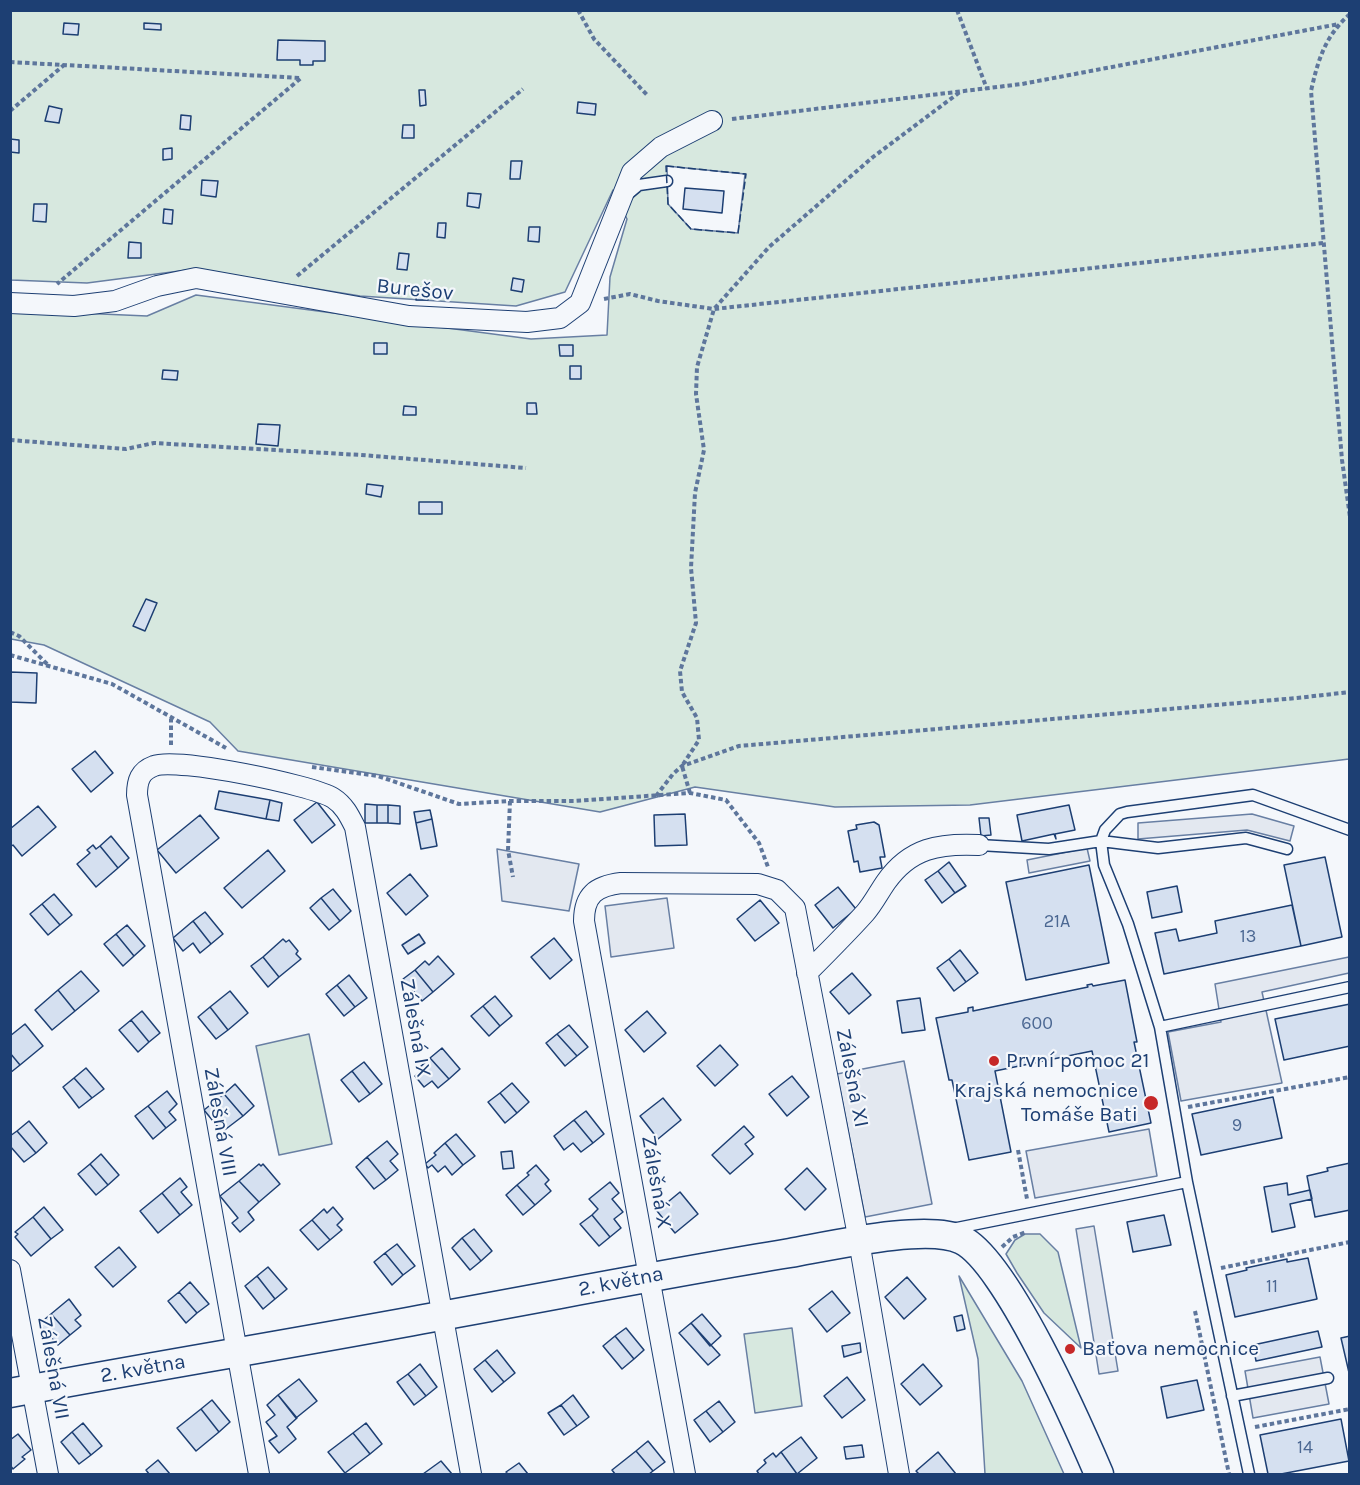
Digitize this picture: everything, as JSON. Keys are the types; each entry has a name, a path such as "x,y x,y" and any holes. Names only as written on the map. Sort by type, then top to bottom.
{"street":[{"path":"580,303 632,172 661,147 712,121"},
{"name":"Burešov","path":"10,303 74,306 116,301 157,286 196,278 409,316 527,322 560,318 580,303"},
{"name":"Zálešná IX","path":"139,778 151,766 171,764 197,766 277,781 327,794 341,804 351,819 357,835 471,1474"},
{"name":"Zálešná VIII","path":"139,778 137,795 259,1474"},
{"path":"807,972 866,912 886,882 905,861 935,846 979,845"},
{"name":"Zálešná X","path":"685,1474 584,921 584,910 592,893 603,887 621,883 758,884 777,890"},
{"name":"Zálešná XI","path":"777,890 797,913 859,1241 899,1474"},
{"name":"2. května","path":"22,1391 442,1316 648,1276 859,1241 934,1233 962,1239 990,1263 1042,1354 1099,1474"},
{"name":"Zálešná VII","path":"10,1270 22,1391 48,1474"}],"lane":[{"path":"622,198 639,186 668,181"},
{"path":"1249,1474 1187,1182 1160,1027 1128,924 1104,865 1101,841 1105,830 1113,820 1127,812 1253,795 1350,830"},
{"path":"979,845 1049,849 1101,841 1158,848 1246,838 1287,849"},
{"path":"1160,1027 1350,987"},
{"path":"934,1233 1187,1182"},
{"path":"1232,1396 1328,1378"}],"path":[{"path":"578,10 594,39 648,96"},
{"path":"957,10 987,89"},
{"path":"1350,14 1339,24 1320,54 1311,91 1342,460 1350,517"},
{"path":"712,121 1022,84 1339,24"},
{"path":"10,62 301,78 33,304"},
{"path":"10,111 64,65"},
{"path":"290,282 523,89"},
{"path":"656,796 682,766 699,740 697,718 682,692 680,671 696,623 691,568 695,493 704,450 696,394 697,367 714,309 769,247 873,157 960,92"},
{"path":"580,303 630,294 658,301 714,309 1323,243"},
{"path":"10,440 126,449 154,443 361,455 526,468"},
{"path":"10,632 19,636 49,666"},
{"path":"10,655 112,684 230,751"},
{"path":"682,766 739,746 954,729 1350,692"},
{"path":"171,719 171,764"},
{"path":"311,766 378,776 459,804 574,801 690,793 726,800 759,843 777,890"},
{"path":"682,766 690,793"},
{"path":"510,801 508,850 513,877"},
{"path":"1175,1110 1350,1077"},
{"path":"1206,1271 1350,1242"},
{"path":"1193,1300 1228,1474"},
{"path":"1239,1430 1350,1409"}],"shaded area":[{"path":"11,11 1349,11 1349,759 970,805 835,807 695,787 600,812 238,751 210,722 44,645 11,639 11,310 147,316 196,295 531,339 607,335 610,277 627,219 613,190 565,292 516,306 360,296 195,269 87,283 11,280","holes":["667,166 745,174 738,233 691,229 668,204"]},
{"path":"1252,814 1294,826 1290,841 1247,830 1138,839 1138,823"},
{"path":"1087,848 1090,861 1029,873 1027,860"},
{"path":"497,849 579,864 569,911 502,901"},
{"path":"667,898 674,948 611,957 605,906"},
{"path":"1349,957 1349,973 1262,992 1282,1083 1181,1101 1168,1032 1221,1022 1215,984"},
{"path":"309,1034 332,1144 279,1155 256,1046"},
{"path":"904,1061 932,1204 865,1217 837,1074"},
{"path":"1149,1129 1157,1176 1035,1198 1026,1151"},
{"path":"1094,1226 1118,1371 1099,1374 1076,1229"},
{"path":"1025,1234 1040,1234 1058,1252 1081,1348 1044,1313 1006,1254 1015,1240"},
{"path":"959,1276 1022,1381 1064,1474 985,1474 978,1359"},
{"path":"792,1328 802,1406 755,1413 744,1334"},
{"path":"1320,1357 1329,1404 1253,1418 1245,1371"}],"building":[{"path":"64,23 79,24 78,35 63,34"},
{"path":"144,23 161,24 161,30 144,29"},
{"path":"278,40 325,41 325,61 313,61 313,65 300,65 300,60 277,60"},
{"path":"419,90 425,90 426,105 420,106"},
{"path":"578,102 596,104 595,115 577,113"},
{"path":"49,106 62,109 59,123 45,121"},
{"path":"181,115 191,116 190,130 180,129"},
{"path":"403,125 414,125 414,138 402,138"},
{"path":"10,139 19,140 19,153 10,152"},
{"path":"172,148 172,159 163,160 163,149"},
{"path":"511,161 522,161 520,179 510,179"},
{"path":"202,180 218,181 216,197 201,195"},
{"path":"685,188 724,191 722,213 683,209"},
{"path":"468,193 481,194 479,208 467,206"},
{"path":"34,204 47,204 46,222 33,221"},
{"path":"164,209 173,210 172,224 163,223"},
{"path":"438,223 446,223 445,238 437,237"},
{"path":"529,227 540,227 539,242 528,241"},
{"path":"129,242 141,243 141,258 128,258"},
{"path":"399,253 409,254 407,270 397,269"},
{"path":"513,278 524,280 522,292 511,290"},
{"path":"417,287 428,287 428,300 416,300"},
{"path":"374,343 387,343 387,354 374,354"},
{"path":"559,345 573,345 573,356 560,356"},
{"path":"570,366 581,366 581,379 570,379"},
{"path":"163,370 178,371 177,380 162,379"},
{"path":"527,403 536,403 537,414 527,414"},
{"path":"404,406 416,407 416,415 403,415"},
{"path":"258,424 280,425 278,446 256,444"},
{"path":"367,484 383,486 381,497 366,494"},
{"path":"419,502 442,502 442,514 419,514"},
{"path":"146,599 157,603 145,631 133,626"},
{"path":"10,672 37,673 36,703 10,702"},
{"path":"95,751 113,773 91,792 72,769"},
{"path":"219,791 270,800 266,819 215,809"},
{"path":"270,800 282,803 279,821 266,819"},
{"path":"317,802 335,825 312,843 294,820"},
{"path":"365,804 377,805 377,823 365,823"},
{"path":"377,805 388,805 388,823 377,823"},
{"path":"388,805 400,806 400,824 388,823"},
{"path":"1069,805 1075,830 1055,834 1056,839 1054,834 1022,841 1017,815"},
{"path":"38,806 56,827 22,856 13,845 10,847 10,829"},
{"path":"430,810 432,819 416,823 414,812"},
{"path":"685,814 687,845 655,846 654,815"},
{"path":"200,815 219,838 176,873 157,850"},
{"path":"979,818 989,818 991,835 981,836"},
{"path":"432,819 437,846 421,849 416,823"},
{"path":"874,822 879,825 885,857 880,857 882,868 860,872 858,861 854,862 848,831 857,829 856,825"},
{"path":"111,836 129,858 118,868 100,846"},
{"path":"93,845 96,849 100,846 118,868 96,887 77,864 90,853 87,850"},
{"path":"268,850 285,871 242,908 224,888"},
{"path":"1325,857 1342,937 1301,946 1284,865"},
{"path":"949,862 966,886 955,893 938,871"},
{"path":"1089,865 1109,963 1026,980 1006,882"},
{"path":"938,871 955,893 942,903 925,880"},
{"path":"410,874 428,896 406,915 387,893"},
{"path":"1177,886 1182,912 1152,918 1147,892"},
{"path":"838,887 856,909 833,928 815,905"},
{"path":"333,889 351,911 340,921 321,898"},
{"path":"54,894 72,915 60,925 42,904"},
{"path":"321,898 340,921 329,930 310,908"},
{"path":"760,900 779,923 755,941 737,919"},
{"path":"42,904 60,925 48,935 30,914"},
{"path":"1292,905 1301,946 1164,974 1155,933 1176,929 1179,941 1217,933 1215,921"},
{"path":"205,912 223,934 211,944 193,921"},
{"path":"193,921 211,944 200,953 193,943 183,951 173,938"},
{"path":"127,925 145,946 134,956 116,934"},
{"path":"116,934 134,956 123,966 104,944"},
{"path":"419,934 425,943 408,954 402,945"},
{"path":"554,938 572,960 550,979 531,957"},
{"path":"283,939 286,942 289,940 301,959 279,977 263,957"},
{"path":"960,950 978,973 966,982 949,959"},
{"path":"438,956 454,974 433,992 415,970 425,961 429,965"},
{"path":"263,957 279,977 268,987 251,966"},
{"path":"949,959 966,982 954,991 937,968"},
{"path":"415,970 433,992 422,1001 403,979"},
{"path":"81,971 99,991 75,1011 58,990"},
{"path":"852,973 871,995 849,1014 830,992"},
{"path":"349,975 367,998 355,1007 337,985"},
{"name":"První pomoc 21","path":"1125,980 1137,1042 1134,1042 1151,1123 1109,1132 1092,1051 995,1071 1011,1152 969,1160 936,1018 968,1012 968,1008 973,1007 973,1011 1088,987 1087,985"},
{"path":"337,985 355,1007 344,1016 326,994"},
{"path":"58,990 75,1011 52,1030 35,1010"},
{"path":"230,991 248,1013 228,1030 210,1007"},
{"path":"495,996 512,1016 500,1026 483,1006"},
{"path":"920,998 925,1030 902,1033 897,1001"},
{"path":"1350,1004 1350,1046 1284,1060 1275,1019"},
{"path":"483,1006 500,1026 489,1036 471,1016"},
{"path":"210,1007 228,1030 216,1039 198,1017"},
{"path":"142,1011 160,1033 149,1042 131,1020"},
{"path":"647,1011 666,1033 644,1052 625,1030"},
{"path":"131,1020 149,1042 138,1052 119,1030"},
{"path":"25,1024 43,1046 20,1065 10,1053 10,1036"},
{"path":"569,1025 588,1047 577,1056 557,1034"},
{"path":"557,1034 577,1056 565,1066 546,1043"},
{"path":"720,1045 738,1065 715,1086 697,1066"},
{"path":"442,1048 460,1069 449,1079 430,1058"},
{"path":"10,1053 20,1065 10,1073"},
{"path":"430,1058 449,1079 438,1088 432,1081 424,1087 415,1076 422,1070 420,1067"},
{"path":"364,1062 382,1084 370,1094 352,1071"},
{"path":"86,1068 104,1089 92,1098 74,1078"},
{"path":"352,1071 370,1094 359,1102 341,1080"},
{"path":"792,1076 809,1097 787,1116 769,1094"},
{"path":"74,1078 92,1098 79,1108 63,1087"},
{"path":"512,1083 529,1102 517,1113 500,1093"},
{"path":"235,1084 254,1106 243,1116 224,1094"},
{"path":"167,1091 177,1104 169,1112 176,1120 166,1128 148,1106"},
{"path":"500,1093 517,1113 505,1123 488,1102"},
{"path":"224,1094 243,1116 222,1132 204,1110"},
{"path":"1273,1097 1282,1138 1201,1155 1192,1114"},
{"path":"663,1098 681,1120 658,1139 640,1116"},
{"path":"148,1106 166,1128 153,1139 135,1116"},
{"path":"586,1111 604,1134 593,1143 574,1120"},
{"path":"574,1120 593,1143 581,1152 573,1143 564,1150 554,1136"},
{"path":"29,1121 47,1143 36,1153 17,1131"},
{"path":"744,1126 754,1137 745,1144 753,1154 730,1174 712,1155"},
{"path":"17,1131 36,1153 24,1162 10,1146 10,1136"},
{"path":"456,1134 475,1156 463,1165 445,1143"},
{"path":"387,1141 398,1154 390,1161 398,1170 386,1180 367,1157"},
{"path":"445,1143 463,1165 452,1175 445,1166 438,1172 432,1165 428,1168 425,1164"},
{"path":"512,1151 514,1168 503,1169 501,1152"},
{"path":"101,1154 119,1175 108,1185 90,1164"},
{"path":"367,1157 386,1180 374,1189 356,1167"},
{"path":"1350,1163 1350,1210 1315,1217 1307,1176 1328,1171 1327,1168"},
{"path":"90,1164 108,1185 96,1195 78,1174"},
{"path":"259,1164 261,1166 263,1164 280,1184 259,1202 239,1181"},
{"path":"536,1165 549,1180 545,1184 551,1191 535,1205 517,1185 529,1175 527,1173"},
{"path":"807,1168 826,1189 805,1210 785,1189"},
{"path":"180,1178 187,1187 181,1192 192,1205 180,1215 162,1193"},
{"path":"239,1181 259,1202 248,1212 254,1220 240,1232 232,1223 238,1218 220,1196"},
{"path":"610,1182 619,1193 612,1199 623,1212 614,1219 621,1228 610,1237 592,1215 598,1209 589,1199"},
{"path":"1287,1183 1288,1195 1310,1190 1312,1199 1290,1204 1295,1227 1272,1232 1264,1187"},
{"path":"517,1185 535,1205 523,1215 506,1195"},
{"path":"680,1192 698,1214 675,1233 657,1211"},
{"path":"162,1193 180,1215 158,1233 140,1211"},
{"path":"44,1207 63,1230 51,1239 33,1217"},
{"path":"333,1207 343,1219 337,1225 342,1230 330,1240 312,1220 324,1209 327,1213"},
{"path":"592,1215 610,1237 599,1246 580,1224"},
{"path":"1164,1215 1171,1245 1133,1252 1127,1222"},
{"path":"33,1217 51,1239 31,1256 15,1237 18,1234 15,1232"},
{"path":"312,1220 330,1240 318,1250 300,1230"},
{"path":"474,1229 492,1251 481,1261 462,1238"},
{"path":"462,1238 481,1261 470,1270 452,1248"},
{"path":"397,1244 415,1266 403,1275 385,1253"},
{"path":"119,1247 136,1267 113,1287 95,1267"},
{"path":"385,1253 403,1275 392,1285 374,1262"},
{"path":"1308,1258 1317,1299 1235,1317 1226,1275 1287,1259 1287,1262"},
{"path":"268,1267 287,1289 275,1299 257,1276"},
{"path":"257,1276 275,1299 263,1309 245,1286"},
{"path":"907,1277 926,1299 904,1319 885,1297"},
{"path":"190,1282 209,1304 197,1313 179,1292"},
{"path":"832,1291 850,1313 827,1332 809,1309"},
{"path":"179,1292 197,1313 186,1323 168,1301"},
{"path":"69,1299 81,1315 75,1320 81,1326 70,1335 51,1314"},
{"path":"51,1314 70,1335 58,1345 39,1324"},
{"path":"702,1314 721,1336 710,1346 691,1323"},
{"path":"962,1315 965,1329 957,1331 954,1317"},
{"path":"691,1323 720,1355 708,1365 679,1333"},
{"path":"626,1328 644,1350 634,1359 615,1336"},
{"path":"1318,1331 1322,1347 1256,1361 1253,1345"},
{"path":"615,1336 634,1359 622,1369 603,1346"},
{"path":"1350,1336 1350,1377 1341,1338"},
{"path":"860,1343 861,1352 844,1357 842,1346"},
{"path":"497,1350 515,1373 504,1382 485,1360"},
{"path":"485,1360 504,1382 492,1392 474,1369"},
{"path":"420,1364 437,1387 426,1396 408,1374"},
{"path":"923,1364 942,1386 920,1405 901,1384"},
{"path":"408,1374 426,1396 414,1405 397,1382"},
{"path":"847,1377 865,1400 842,1418 824,1396"},
{"path":"299,1379 317,1401 296,1418 278,1395"},
{"path":"1197,1380 1204,1410 1167,1418 1161,1387"},
{"path":"278,1395 297,1418 287,1427 296,1439 279,1453 269,1441 277,1436 266,1422 275,1415 267,1405"},
{"path":"573,1395 589,1417 577,1426 561,1405"},
{"path":"212,1400 230,1422 219,1432 201,1409"},
{"path":"719,1401 735,1422 723,1432 706,1411"},
{"path":"561,1405 577,1426 564,1435 548,1413"},
{"path":"201,1409 219,1432 196,1451 177,1428"},
{"path":"706,1411 723,1432 710,1442 694,1420"},
{"path":"1341,1419 1349,1461 1281,1474 1268,1474 1260,1435"},
{"path":"83,1423 102,1446 91,1455 72,1432"},
{"path":"366,1423 382,1444 370,1454 353,1433"},
{"path":"72,1432 91,1455 79,1464 61,1442"},
{"path":"353,1433 370,1454 345,1473 328,1452"},
{"path":"18,1434 31,1450 22,1457 25,1459 13,1469 10,1465 10,1440"},
{"path":"801,1437 817,1458 797,1474 781,1452"},
{"path":"648,1441 665,1462 653,1471 636,1451"},
{"path":"862,1445 864,1457 846,1459 844,1447"},
{"path":"636,1451 653,1471 649,1474 615,1474 612,1470"},
{"path":"781,1452 797,1474 759,1474 757,1471 766,1463 764,1460 773,1453 776,1457"},
{"path":"938,1452 956,1474 919,1474 916,1471"},
{"path":"158,1460 170,1474 149,1474 146,1470"},
{"path":"441,1461 452,1474 423,1474"},
{"path":"519,1463 528,1474 508,1474 506,1472"}],"fence":[{"path":"666,166 746,174 738,233 691,229 668,204 666,166"}],"place":[{"name":"První pomoc 21","path":"994,1061"},
{"name":"Krajská nemocnice Tomáše Bati","path":"1151,1103"},
{"name":"Baťova nemocnice","path":"1070,1349"}]}
